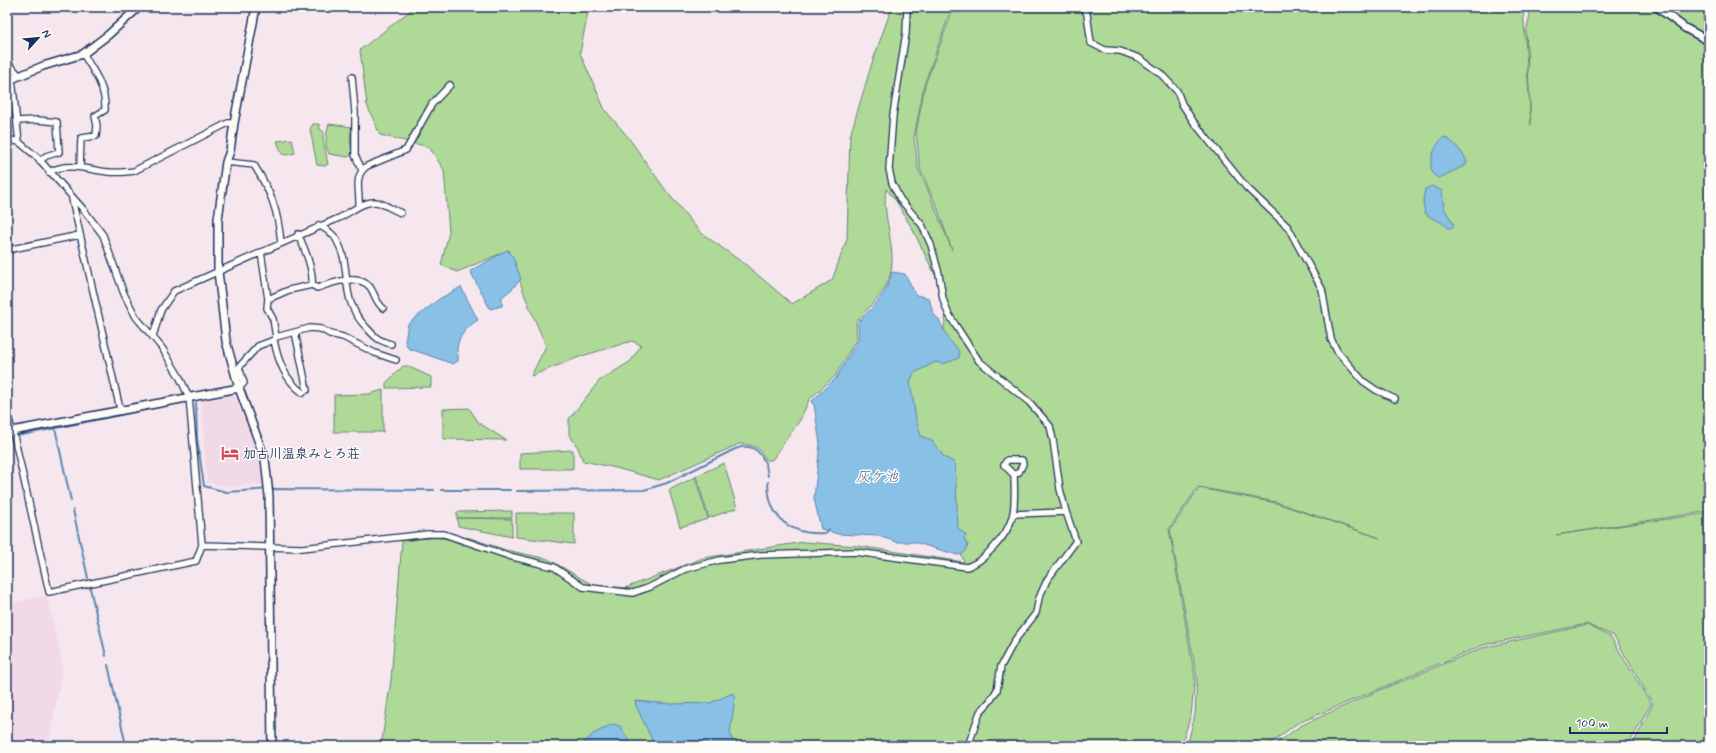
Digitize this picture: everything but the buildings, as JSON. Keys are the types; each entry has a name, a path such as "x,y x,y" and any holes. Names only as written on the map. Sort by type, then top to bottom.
{"street":[{"path":"19,142 17,121 9,80 42,66 83,54 108,35 138,7"},
{"path":"256,7 230,151 226,162 218,219 218,271 226,341 239,388 265,459 269,496 272,746"},
{"path":"907,7 906,33 893,115 889,169 892,182 900,199 922,225 931,245 943,299 956,326 980,361 1029,402 1050,426 1060,489 1076,541 1047,580 1039,598 1036,613 1015,640 1001,666 997,690 980,712 968,746"},
{"path":"1083,7 1087,14 1091,43 1105,50 1120,51 1131,54 1160,73 1176,91 1193,121 1210,140 1246,187 1288,227 1322,289 1333,345 1351,369 1363,381 1376,390 1395,398"},
{"path":"1657,7 1685,28 1709,41"},
{"path":"80,167 82,138 96,136 97,126 95,116 105,110 100,83 83,54"},
{"path":"7,62 20,76"},
{"path":"352,77 355,112 355,154 362,170"},
{"path":"359,205 357,182 362,170 367,166 406,150 432,104 450,85"},
{"path":"17,121 38,120 57,122 59,152 46,156 40,161"},
{"path":"49,172 63,167 80,167 121,173 134,171 228,123 234,123"},
{"path":"7,139 19,142 40,161 103,235 124,294 136,317 154,336 179,376 189,396 202,545 196,560 49,592 15,440 9,432 7,413"},
{"path":"226,162 254,165 272,196 279,224 281,243"},
{"path":"72,197 120,409"},
{"path":"154,336 161,310 174,291 354,210 359,205 375,202 401,213"},
{"path":"319,225 336,238 344,260 345,279 350,305 355,315 374,338 391,344"},
{"path":"298,234 304,248 312,279 312,285"},
{"path":"7,250 80,235"},
{"path":"261,252 268,299 267,308 273,320 276,353 282,368 292,383 305,392 295,332"},
{"path":"268,299 289,290 312,285 317,288 345,279 362,282 370,287 378,304 383,308"},
{"path":"9,432 120,409 239,388 244,383 239,367 258,346 275,338 310,328 321,329 330,334 343,337 375,353 396,360"},
{"path":"202,545 302,548 420,535 444,534 509,556 554,567 583,587 633,593 650,587 685,569 720,560 761,556 856,552 967,567 980,562 1009,528 1014,514 1014,475"},
{"path":"1014,514 1066,512"}],"shaded area":[{"path":"234,395 249,427 264,484 232,487 207,483 201,401"},
{"path":"47,595 63,666 48,746 7,746 7,604"}],"green space":[{"path":"415,7 589,7 580,53 605,110 628,137 667,192 700,232 746,265 792,304 832,280 847,239 850,136 872,63 892,7 952,7 924,85 914,138 918,169 952,250 937,207 920,169 916,133 925,85 954,7 1523,7 1531,125 1526,31 1530,16 1527,7 1709,7 1709,511 1556,535 1709,513 1709,746 1632,746 1653,704 1614,636 1586,624 1483,645 1296,724 1267,746 1187,746 1195,715 1197,678 1170,530 1199,488 1276,503 1380,538 1276,502 1198,487 1169,529 1195,678 1191,715 1181,746 381,746 391,680 402,541 425,538 442,538 457,542 463,546 467,537 506,550 548,559 591,584 625,588 703,558 804,542 858,546 964,562 919,440 905,379 941,350 947,307 936,277 913,230 896,201 886,189 886,212 892,259 888,281 878,298 856,322 857,338 835,376 809,400 800,420 772,460 766,460 756,447 739,444 659,480 616,468 583,461 578,448 569,434 569,419 599,381 631,361 641,345 632,341 582,356 531,376 546,346 526,299 509,250 457,272 441,265 449,232 444,170 429,147 380,135 367,105 360,50"},
{"path":"313,124 319,124 320,129 324,132 323,139 328,164 325,166 317,165 310,129"},
{"path":"329,124 352,127 350,138 352,154 348,157 329,154 327,151 326,139"},
{"path":"292,139 295,153 287,155 282,154 277,141"},
{"path":"403,366 407,366 431,377 431,387 386,388 386,383"},
{"path":"383,390 383,432 334,432 334,395 369,394"},
{"path":"469,408 479,423 506,440 443,439 443,409"},
{"path":"573,450 573,469 520,469 520,453"},
{"path":"724,463 737,508 709,518 696,476"},
{"path":"695,477 708,519 680,527 669,490"},
{"path":"512,511 512,518 457,518 457,512"},
{"path":"516,513 574,513 574,544 516,537"},
{"path":"457,518 512,519 512,537 458,526"},
{"path":"1587,625 1611,637 1651,704 1628,746 1273,746 1300,726 1380,690 1482,648"}],"water":[{"path":"1444,137 1457,147 1467,162 1464,166 1439,178 1434,175 1431,165 1434,152"},
{"path":"1432,186 1442,191 1444,208 1454,225 1453,228 1448,228 1425,213 1423,201 1425,189"},
{"path":"507,250 512,255 521,279 502,297 502,306 490,309 470,271"},
{"name":"灰ケ池","path":"892,272 905,274 916,295 929,298 933,313 939,320 949,340 959,352 959,358 943,364 936,362 914,373 910,382 916,419 921,436 932,441 944,457 955,463 958,528 966,535 964,539 968,545 964,552 959,555 914,542 897,542 878,536 838,534 821,529 814,498 820,444 814,405 811,402 836,378 859,338 858,323 876,304 884,292"},
{"path":"461,287 478,320 467,328 458,343 458,361 453,364 408,348 405,341 408,324 439,299"},
{"path":"733,693 735,698 730,732 734,746 703,746 695,741 684,740 673,746 655,746 635,701 671,704 710,703"},
{"path":"613,724 620,726 632,746 581,746 593,734"}],"waterway":[{"path":"17,436 179,403"},
{"path":"196,403 197,438 204,486 226,492 271,489 434,490"},
{"path":"55,428 71,501"},
{"path":"517,491 644,490 667,483 735,449 742,447 749,447 759,452 765,463 768,476"},
{"path":"768,482 772,506 777,515 784,522 803,532 827,533 829,529"},
{"path":"441,490 510,490"},
{"path":"73,510 88,578"},
{"path":"90,588 106,656"},
{"path":"108,665 125,741"}],"place":[{"name":"加古川温泉みとろ荘","path":"230,453"}]}
